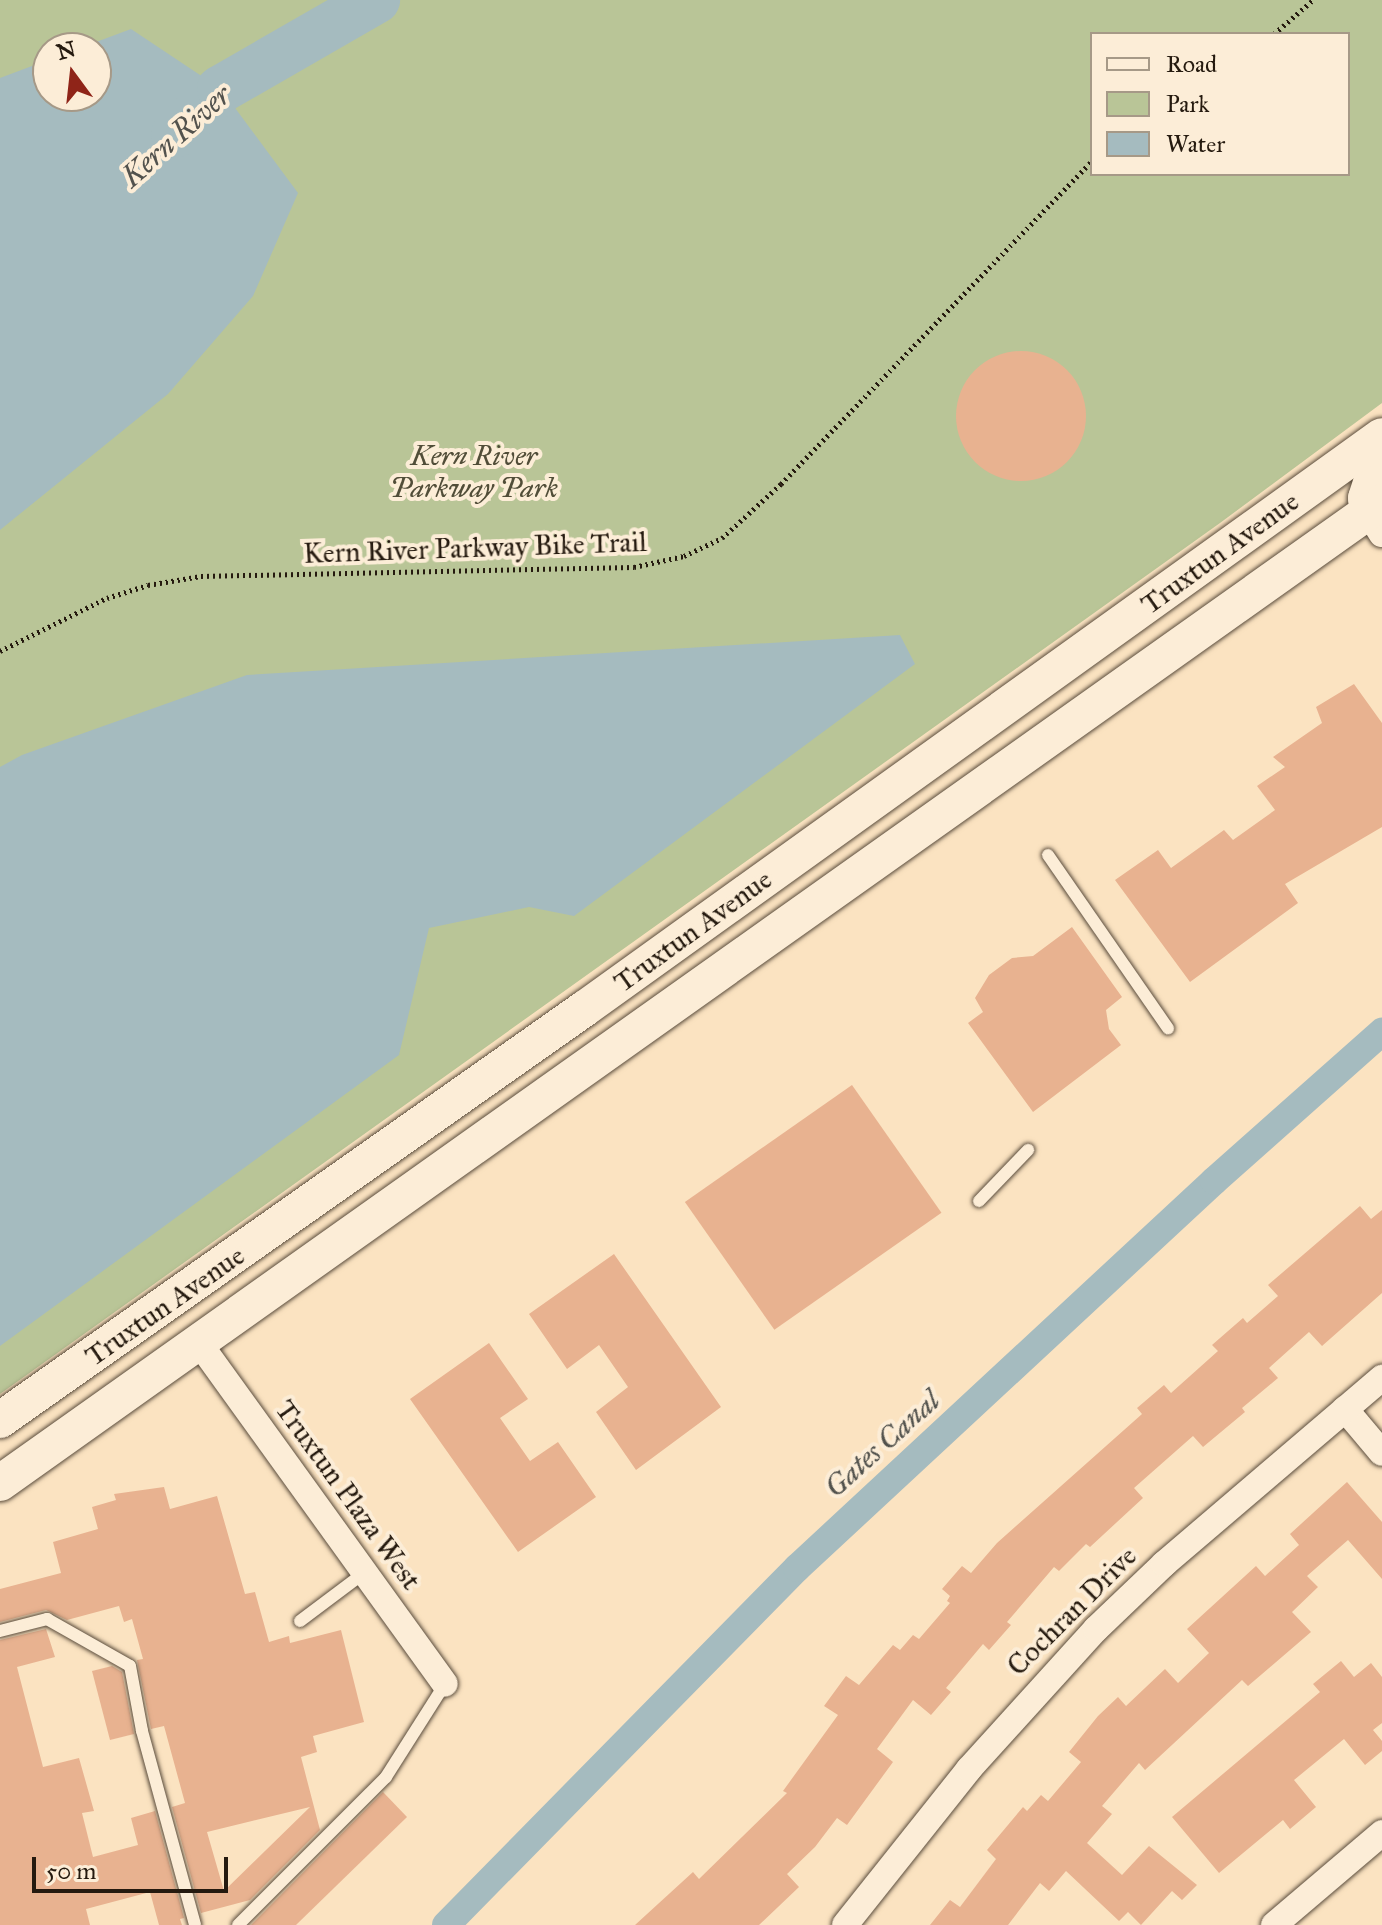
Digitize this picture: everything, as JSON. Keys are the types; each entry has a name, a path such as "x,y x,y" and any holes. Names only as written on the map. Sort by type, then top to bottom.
{"main road":[{"name":"Truxtun Avenue","path":"0,1420 360,1168 1382,436"},
{"path":"1377,516 1366,498 1372,479 1382,466"},
{"name":"Truxtun Avenue","path":"0,1483 1377,516"},
{"path":"45,1389 150,1346 199,1343 203,1318 215,1301 360,1168"}],"street":[{"name":"Truxtun Plaza West","path":"199,1343 445,1684"},
{"name":"Cochran Drive","path":"845,1925 969,1769 1085,1640 1164,1564 1382,1378"},
{"path":"1345,1409 1382,1453"},
{"path":"1274,1925 1382,1833"}],"lane":[{"path":"1048,855 1168,1028"},
{"path":"979,1201 1028,1150"},
{"path":"300,1621 364,1573"},
{"path":"0,1631 47,1619 130,1666 142,1731 195,1925"},
{"path":"238,1925 386,1777 445,1684"}],"path":[{"path":"1276,32 1313,0"},
{"name":"Kern River Parkway Bike Trail","path":"0,651 107,598 148,585 201,576 634,567 684,556 722,538 781,484 1090,163"}],"green space":[{"name":"Kern River Parkway Park","path":"0,0 1382,0 1382,403 1220,523 0,1394"}],"water":[{"path":"131,29 221,89 298,193 253,296 168,394 0,530 0,78 32,66 32,112 112,112 112,36"},
{"path":"900,635 915,664 574,916 529,907 429,928 399,1055 0,1346 0,767 22,755 247,675"}],"building":[{"path":"1021,351 1046,356 1067,370 1081,391 1086,416 1081,441 1067,462 1046,476 1021,481 996,476 975,462 961,441 956,416 961,391 975,370 996,356"},
{"path":"1354,684 1382,723 1382,827 1285,884 1298,903 1190,982 1115,880 1158,850 1171,868 1224,830 1233,840 1275,810 1257,786 1285,767 1273,757 1322,723 1316,707"},
{"path":"1072,927 1122,997 1106,1010 1109,1029 1121,1045 1033,1112 968,1023 983,1012 975,998 989,975 1012,958 1033,956"},
{"path":"852,1085 941,1213 774,1330 685,1202"},
{"path":"1360,1206 1371,1219 1382,1210 1382,1293 1322,1346 1309,1332 1269,1368 1278,1378 1242,1408 1245,1412 1203,1447 1193,1436 1134,1488 1143,1498 1090,1547 1086,1544 1059,1571 1054,1567 1007,1622 1011,1625 989,1650 983,1644 946,1688 951,1692 931,1715 913,1700 877,1749 893,1762 847,1825 837,1818 815,1847 787,1874 799,1887 759,1925 635,1925 693,1872 699,1879 787,1793 783,1791 838,1715 824,1706 846,1676 859,1685 893,1645 900,1650 913,1635 919,1639 950,1603 947,1601 950,1596 942,1589 962,1566 971,1573 997,1543 1142,1414 1137,1408 1164,1385 1171,1393 1218,1351 1212,1345 1243,1318 1247,1323 1278,1296 1268,1285"},
{"path":"614,1254 721,1407 636,1470 596,1412 628,1387 599,1345 567,1369 529,1314"},
{"path":"489,1343 528,1399 500,1418 530,1461 558,1442 596,1497 518,1552 410,1399"},
{"path":"1347,1482 1382,1522 1382,1579 1348,1540 1307,1576 1318,1587 1292,1612 1311,1632 1248,1686 1242,1680 1145,1770 1139,1763 1102,1806 1112,1814 1087,1843 1122,1875 1149,1846 1197,1885 1182,1900 1172,1891 1141,1925 1128,1912 1119,1921 1066,1871 1049,1891 1040,1883 1008,1925 930,1925 950,1900 960,1907 996,1859 987,1850 1023,1807 1027,1811 1041,1795 1048,1801 1081,1762 1069,1752 1098,1716 1118,1697 1126,1706 1165,1669 1178,1683 1209,1653 1187,1629 1256,1566 1265,1576 1299,1545 1290,1534"},
{"path":"164,1487 170,1509 217,1496 245,1594 255,1592 269,1642 289,1636 290,1643 341,1630 364,1722 313,1736 317,1752 301,1757 320,1830 250,1900 201,1913 172,1807 185,1803 164,1726 151,1729 137,1660 143,1659 132,1619 124,1622 119,1606 67,1620 46,1610 0,1622 0,1589 61,1573 53,1542 98,1529 92,1507 116,1500 114,1494","holes":["310,1807 224,1891 207,1832"]},
{"path":"46,1629 55,1657 17,1667 43,1767 79,1758 94,1811 82,1813 93,1857 138,1845 131,1818 155,1811 184,1918 180,1919 182,1925 159,1925 150,1892 86,1909 90,1925 0,1925 0,1640"},
{"path":"1341,1661 1354,1677 1371,1663 1382,1677 1382,1723 1373,1730 1382,1741 1382,1751 1365,1765 1344,1739 1294,1780 1316,1807 1290,1829 1283,1820 1219,1873 1172,1817 1320,1692 1313,1684"},
{"path":"112,1666 122,1672 134,1734 110,1740 92,1671"},
{"path":"383,1792 407,1817 296,1925 251,1925"}],"waterway":[{"name":"Kern River","path":"175,134 221,89 376,0"},
{"name":"Gates Canal","path":"446,1925 797,1568 1214,1181 1382,1032"}]}
